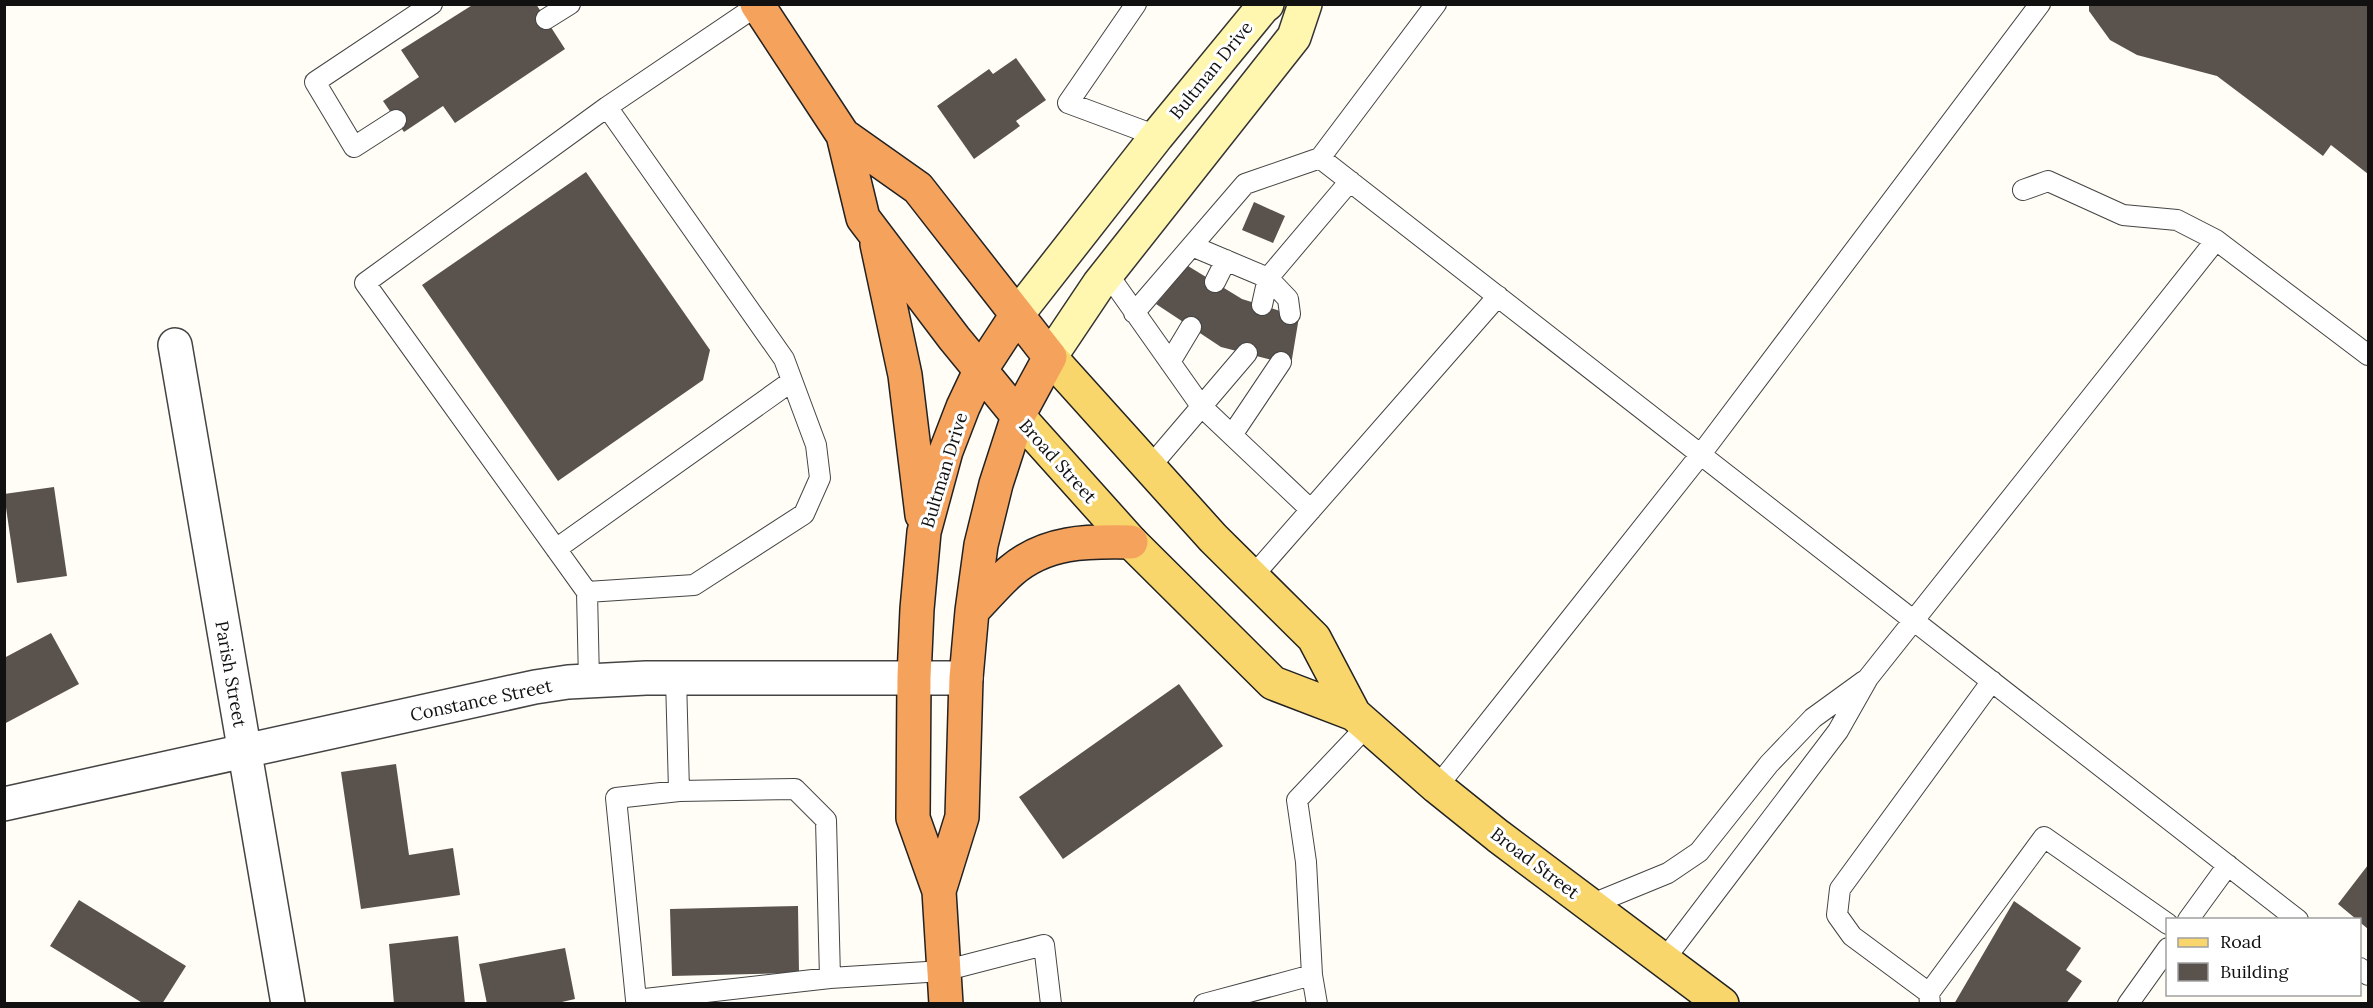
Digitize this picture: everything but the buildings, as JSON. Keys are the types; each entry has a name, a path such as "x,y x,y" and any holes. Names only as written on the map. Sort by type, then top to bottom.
{"highway":[{"name":"Broad Street","path":"757,5 843,135 863,218 1017,416"},
{"name":"Broad Street","path":"843,135 918,188 1050,357"},
{"path":"876,236 905,375 924,532"},
{"name":"Bultman Drive","path":"946,1004 939,891 913,818 914,677 924,532 946,451 963,407 980,371 1017,316"},
{"name":"Bultman Drive","path":"939,891 962,817 966,678 981,545 996,484 1017,416 1050,357"},
{"path":"972,611 1011,571 1033,556 1059,546 1089,541 1131,542"}],"main road":[{"name":"Broad Street","path":"1050,357 1149,468 1252,577 1314,638 1361,720"},
{"name":"Broad Street","path":"1017,416 1131,542 1273,683 1361,720 1437,787 1722,1004"}],"street":[{"name":"Bultman Drive","path":"1017,316 1157,136 1263,6 1268,4"},
{"name":"Bultman Drive","path":"1050,357 1107,273 1294,37 1305,4"},
{"name":"Parish Street","path":"175,345 288,1004"},
{"name":"Constance Street","path":"4,804 535,687 589,681 676,678 966,678"}],"lane":[{"path":"396,120 354,147 315,82 432,4"},
{"path":"546,19 570,4"},
{"path":"1137,4 1068,103 1157,136"},
{"path":"1134,313 1245,184 1320,158 1436,4"},
{"path":"1437,787 1701,454 2040,4"},
{"path":"589,681 587,592 365,283 607,108 757,5"},
{"path":"587,592 694,585 804,514 820,478 816,445 784,359 607,108"},
{"path":"1320,158 2295,918"},
{"path":"1262,305 1268,278 1350,181"},
{"path":"2023,190 2048,181 2123,215 2177,220 2216,240 2368,355"},
{"path":"1664,960 1838,731 1868,678 2216,240"},
{"path":"1192,246 1268,278 1288,299 1290,314"},
{"path":"1215,282 1226,260"},
{"path":"1107,273 1201,406 1311,510"},
{"path":"1252,577 1498,296"},
{"path":"1170,362 1191,327"},
{"path":"1149,468 1247,353"},
{"path":"1232,435 1281,362"},
{"path":"556,549 792,381"},
{"path":"676,678 679,791"},
{"path":"1590,905 1668,873 1699,852 1769,764 1813,718 1868,678"},
{"path":"1992,681 1840,889 1837,915 1852,936 1929,998 2044,837 2166,923"},
{"path":"1317,1004 1312,975 1306,862 1298,800 1361,720"},
{"path":"830,978 826,820 795,789 679,791 616,798 636,1000 830,978 943,971 1044,945 1051,1004"},
{"path":"2189,918 2228,865"},
{"path":"2128,1004 2166,951"},
{"path":"1204,1004 1312,975"}]}
